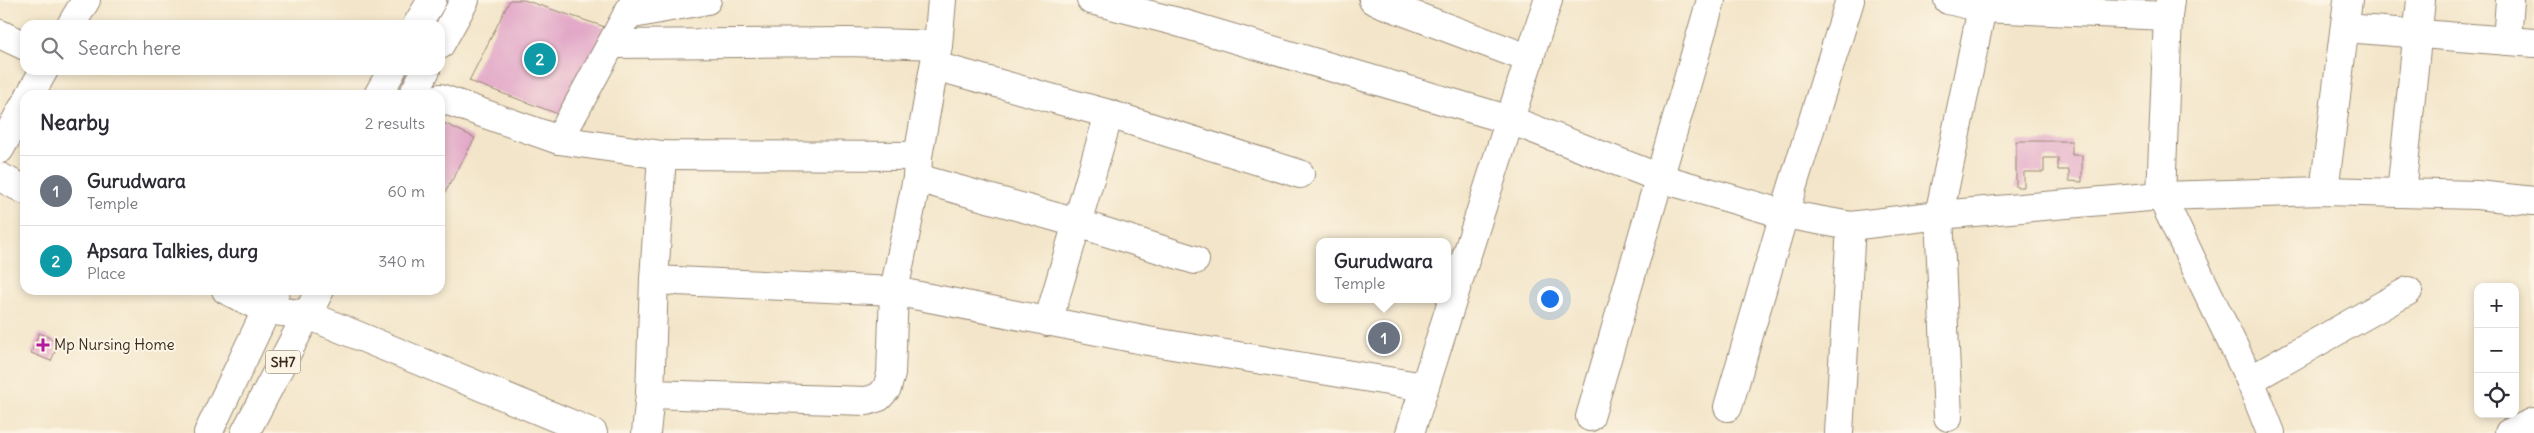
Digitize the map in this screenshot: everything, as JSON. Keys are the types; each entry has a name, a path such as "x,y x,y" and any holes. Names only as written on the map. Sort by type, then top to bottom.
{"street":[{"path":"74,20 86,0"},
{"path":"420,20 432,0"},
{"path":"445,36 466,0"},
{"path":"559,140 631,8 707,0"},
{"path":"650,394 867,401 879,397 887,388 891,374 894,291 936,55 942,0"},
{"path":"1091,0 1174,21 1510,120 1660,178 1784,214 1851,226 1939,215 2161,196 2324,191 2477,195 2534,201"},
{"path":"1374,0 1530,59"},
{"path":"1412,428 1548,0"},
{"path":"1590,417 1712,0"},
{"path":"1728,407 1784,214 1850,0"},
{"path":"1948,0 1982,8 2169,8 2161,196 2250,380 2271,433"},
{"path":"2324,191 2346,28 2348,0"},
{"path":"2401,193 2421,0"},
{"path":"2507,41 2510,0"},
{"path":"1948,417 1939,215 1982,8"},
{"path":"2346,28 2534,43"},
{"path":"0,34 20,44"},
{"path":"612,44 850,42 936,55 1109,114 1300,174"},
{"path":"33,90 41,75"},
{"path":"386,81 425,90"},
{"path":"445,97 559,140 662,155 917,167 1077,223 1195,260"},
{"path":"0,149 20,113"},
{"path":"1048,322 1109,114"},
{"path":"646,433 650,394 654,280 662,155"},
{"path":"0,177 20,187"},
{"path":"1839,433 1851,226"},
{"path":"654,280 894,291 1148,341 1424,387"},
{"path":"2250,380 2408,291"},
{"path":"248,295 271,300 308,314 546,425 593,433"},
{"name":"SH7","path":"245,433 318,295"},
{"name":"SH7","path":"208,433 271,300"},
{"path":"2509,433 2534,422"}],"building":[{"path":"510,0 524,0 614,30 569,118 469,81"},
{"path":"445,123 475,138 445,193"},
{"path":"2016,141 2072,141 2072,155 2082,155 2082,182 2069,181 2069,170 2058,170 2058,158 2044,158 2044,172 2024,172 2024,187 2016,187"},
{"path":"39,333 59,342 51,361 31,353"}],"place":[{"name":"Apsara Talkies, durg","path":"540,59"},
{"name":"Gurudwara","path":"1384,338"},
{"name":"Mp Nursing Home","path":"43,345"}]}
